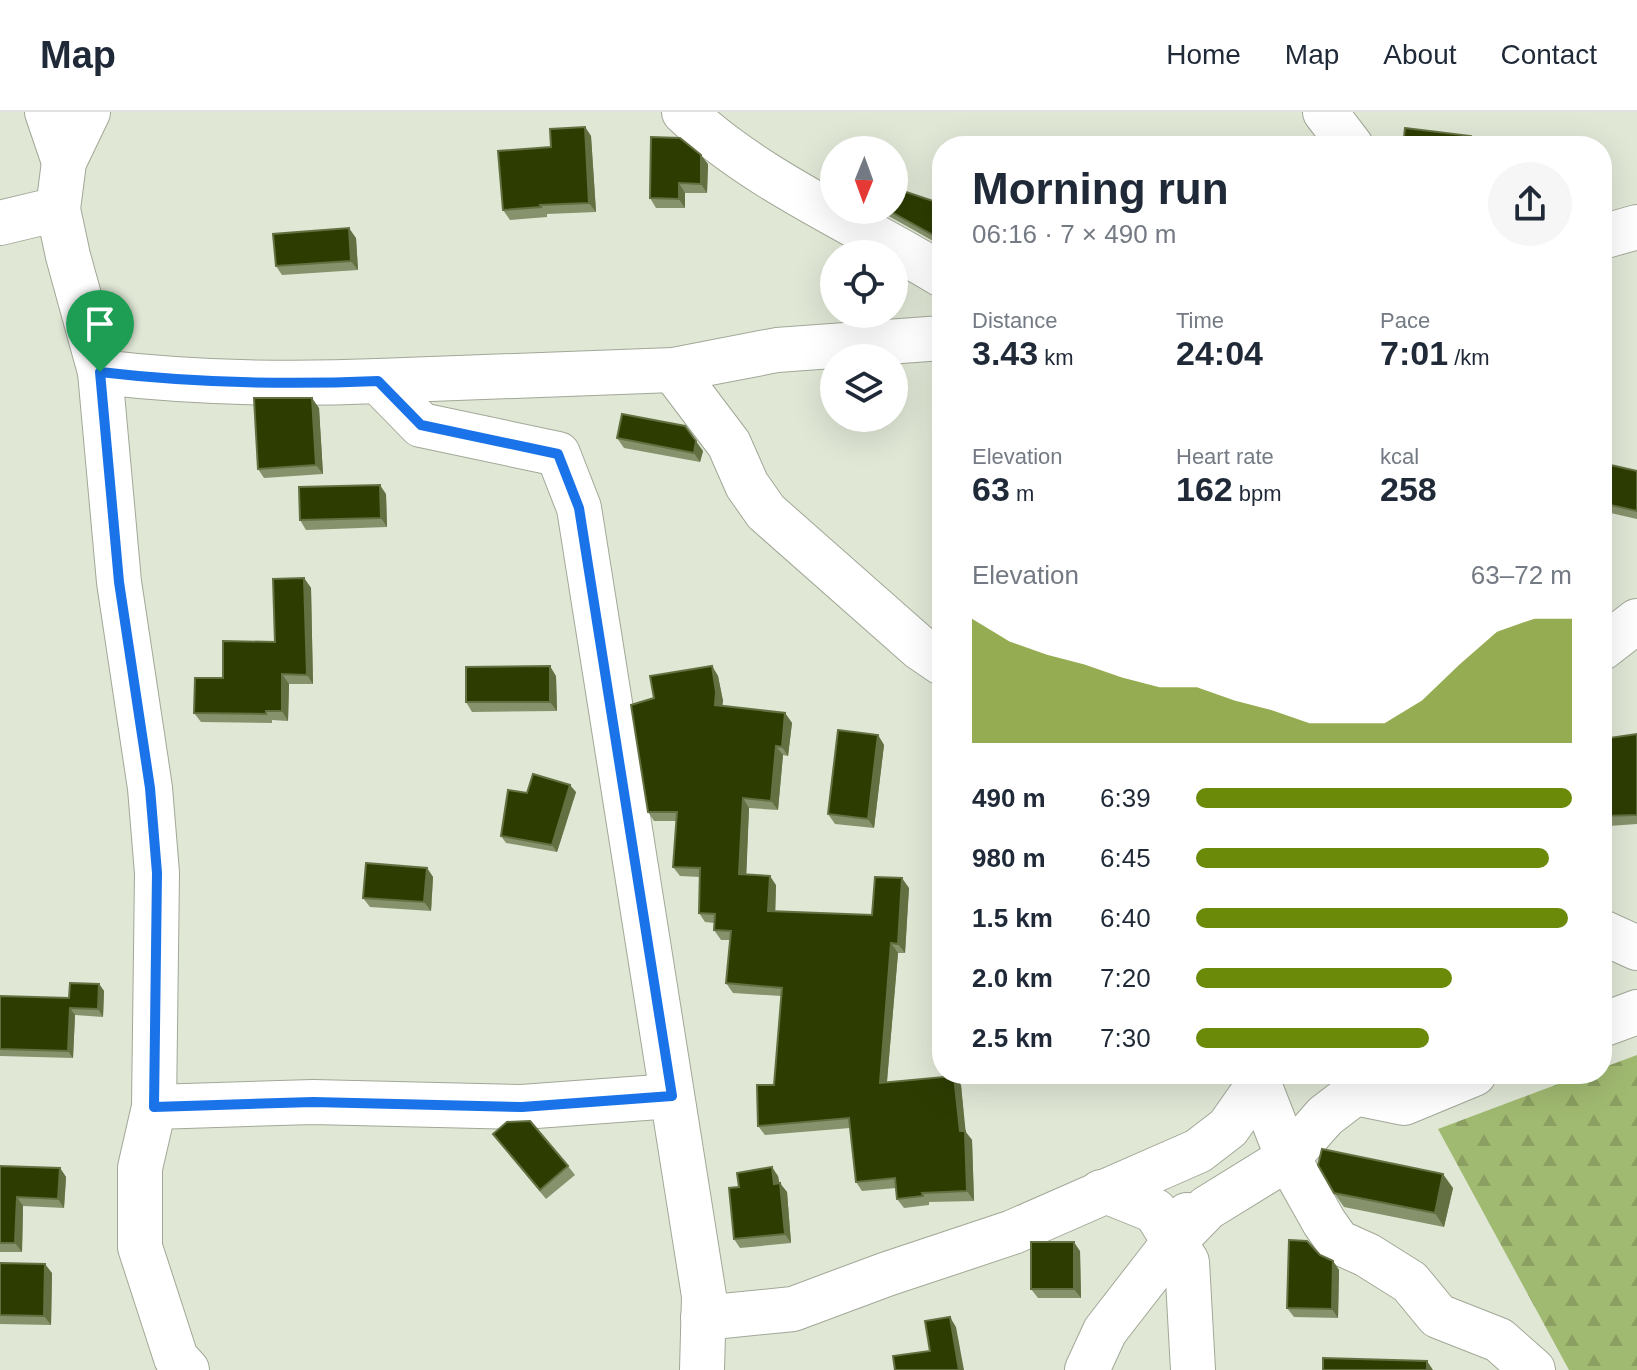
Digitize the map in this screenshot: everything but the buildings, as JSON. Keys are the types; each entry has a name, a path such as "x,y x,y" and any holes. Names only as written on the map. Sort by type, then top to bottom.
{"street":[{"path":"47,112 64,162"},
{"path":"88,112 64,162 58,209 100,372 119,582 150,788 156,859 154,1107 140,1168 140,1247 179,1366"},
{"path":"684,112 704,131 767,175 932,269"},
{"path":"1325,112 1343,136"},
{"path":"0,223 58,209"},
{"path":"1612,234 1637,227"},
{"path":"100,372 157,379 288,385 673,370 777,350 932,339"},
{"path":"673,370 729,444 747,485 766,512 932,656"},
{"path":"378,381 421,425 558,454 579,508 704,1296 702,1370"},
{"path":"1612,640 1637,621"},
{"path":"1612,937 1637,948"},
{"path":"1612,1021 1637,1012"},
{"path":"1174,1242 1228,1128 1256,1084"},
{"path":"1261,1084 1288,1158 1338,1242 1367,1255 1410,1282 1438,1316 1499,1340 1533,1370"},
{"path":"1087,1370 1105,1331 1174,1242 1207,1208 1288,1158 1325,1116 1355,1093 1404,1103 1414,1085"},
{"path":"154,1107 313,1102 522,1107 672,1096"},
{"path":"703,1318 793,1309 1013,1232 1198,1151 1228,1128"},
{"path":"1104,1192 1198,1190 1244,1184"},
{"path":"1104,1192 1155,1211 1187,1262 1193,1370"}],"green space":[{"path":"1637,1055 1637,1370 1569,1370 1438,1129 1558,1084 1612,1084 1612,1064"}],"route":[{"path":"100,372 157,379 288,385 378,381 421,425 558,454 579,508 672,1096 522,1107 313,1102 154,1107 157,873 150,788 119,582 100,372"}]}
